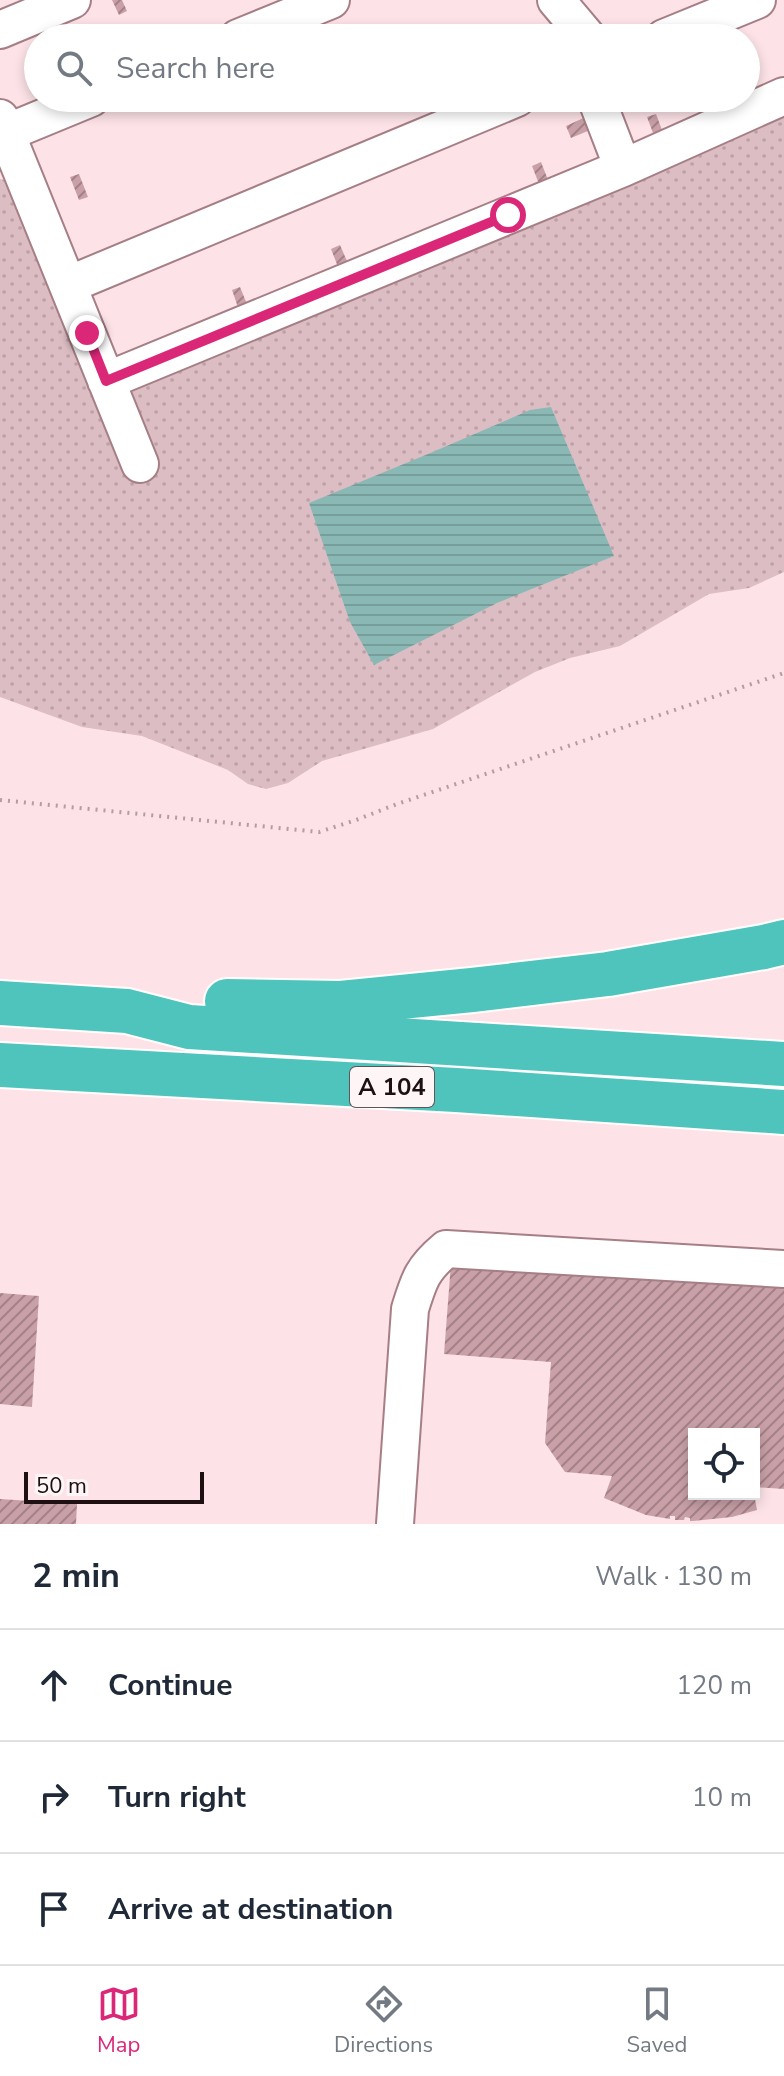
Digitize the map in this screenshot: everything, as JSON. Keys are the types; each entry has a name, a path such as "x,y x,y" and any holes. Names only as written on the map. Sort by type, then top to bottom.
{"highway":[{"path":"127,1011 196,1001 341,1003 472,990 608,974 784,942"},
{"path":"0,1003 127,1011 189,1027 784,1064"},
{"name":"A 104","path":"0,1065 784,1112"}],"lane":[{"path":"0,30 72,0"},
{"path":"272,24 331,0"},
{"path":"556,0 576,24"},
{"path":"698,24 757,0"},
{"path":"760,107 784,96"},
{"path":"45,112 3,125 10,170 68,285 140,464"},
{"path":"68,285 483,112"},
{"path":"601,112 623,168"},
{"path":"106,381 623,168 748,112"},
{"path":"395,1524 410,1309 419,1280 430,1263 446,1249 784,1269"}],"path":[{"path":"0,800 319,832 784,673"}],"shaded area":[{"path":"784,105 784,572 749,588 709,594 620,646 570,658 535,672 433,729 322,761 288,783 266,789 248,784 228,770 142,736 82,727 0,697 0,179 14,182 129,390"}],"water":[{"path":"551,407 614,556 497,603 374,665 350,622 309,503 530,410"}],"building":[{"path":"112,0 122,0 127,11 119,15"},
{"path":"705,112 714,112 716,116 708,119"},
{"path":"656,114 665,138 656,141 647,117"},
{"path":"590,115 595,128 571,138 566,126"},
{"path":"541,162 550,185 541,189 532,166"},
{"path":"79,174 88,197 79,200 70,177"},
{"path":"340,245 350,268 340,272 331,249"},
{"path":"240,287 249,309 240,313 232,290"},
{"path":"451,1263 784,1288 784,1489 760,1487 760,1428 688,1428 688,1500 755,1500 757,1510 732,1517 690,1521 685,1517 684,1520 675,1520 675,1516 670,1516 670,1519 646,1515 604,1498 612,1476 565,1472 545,1443 551,1362 444,1354"},
{"path":"0,1293 39,1296 32,1407 0,1404"},
{"path":"0,1499 77,1504 76,1524 0,1524"}],"route":[{"path":"87,333 106,381 508,215"}]}
